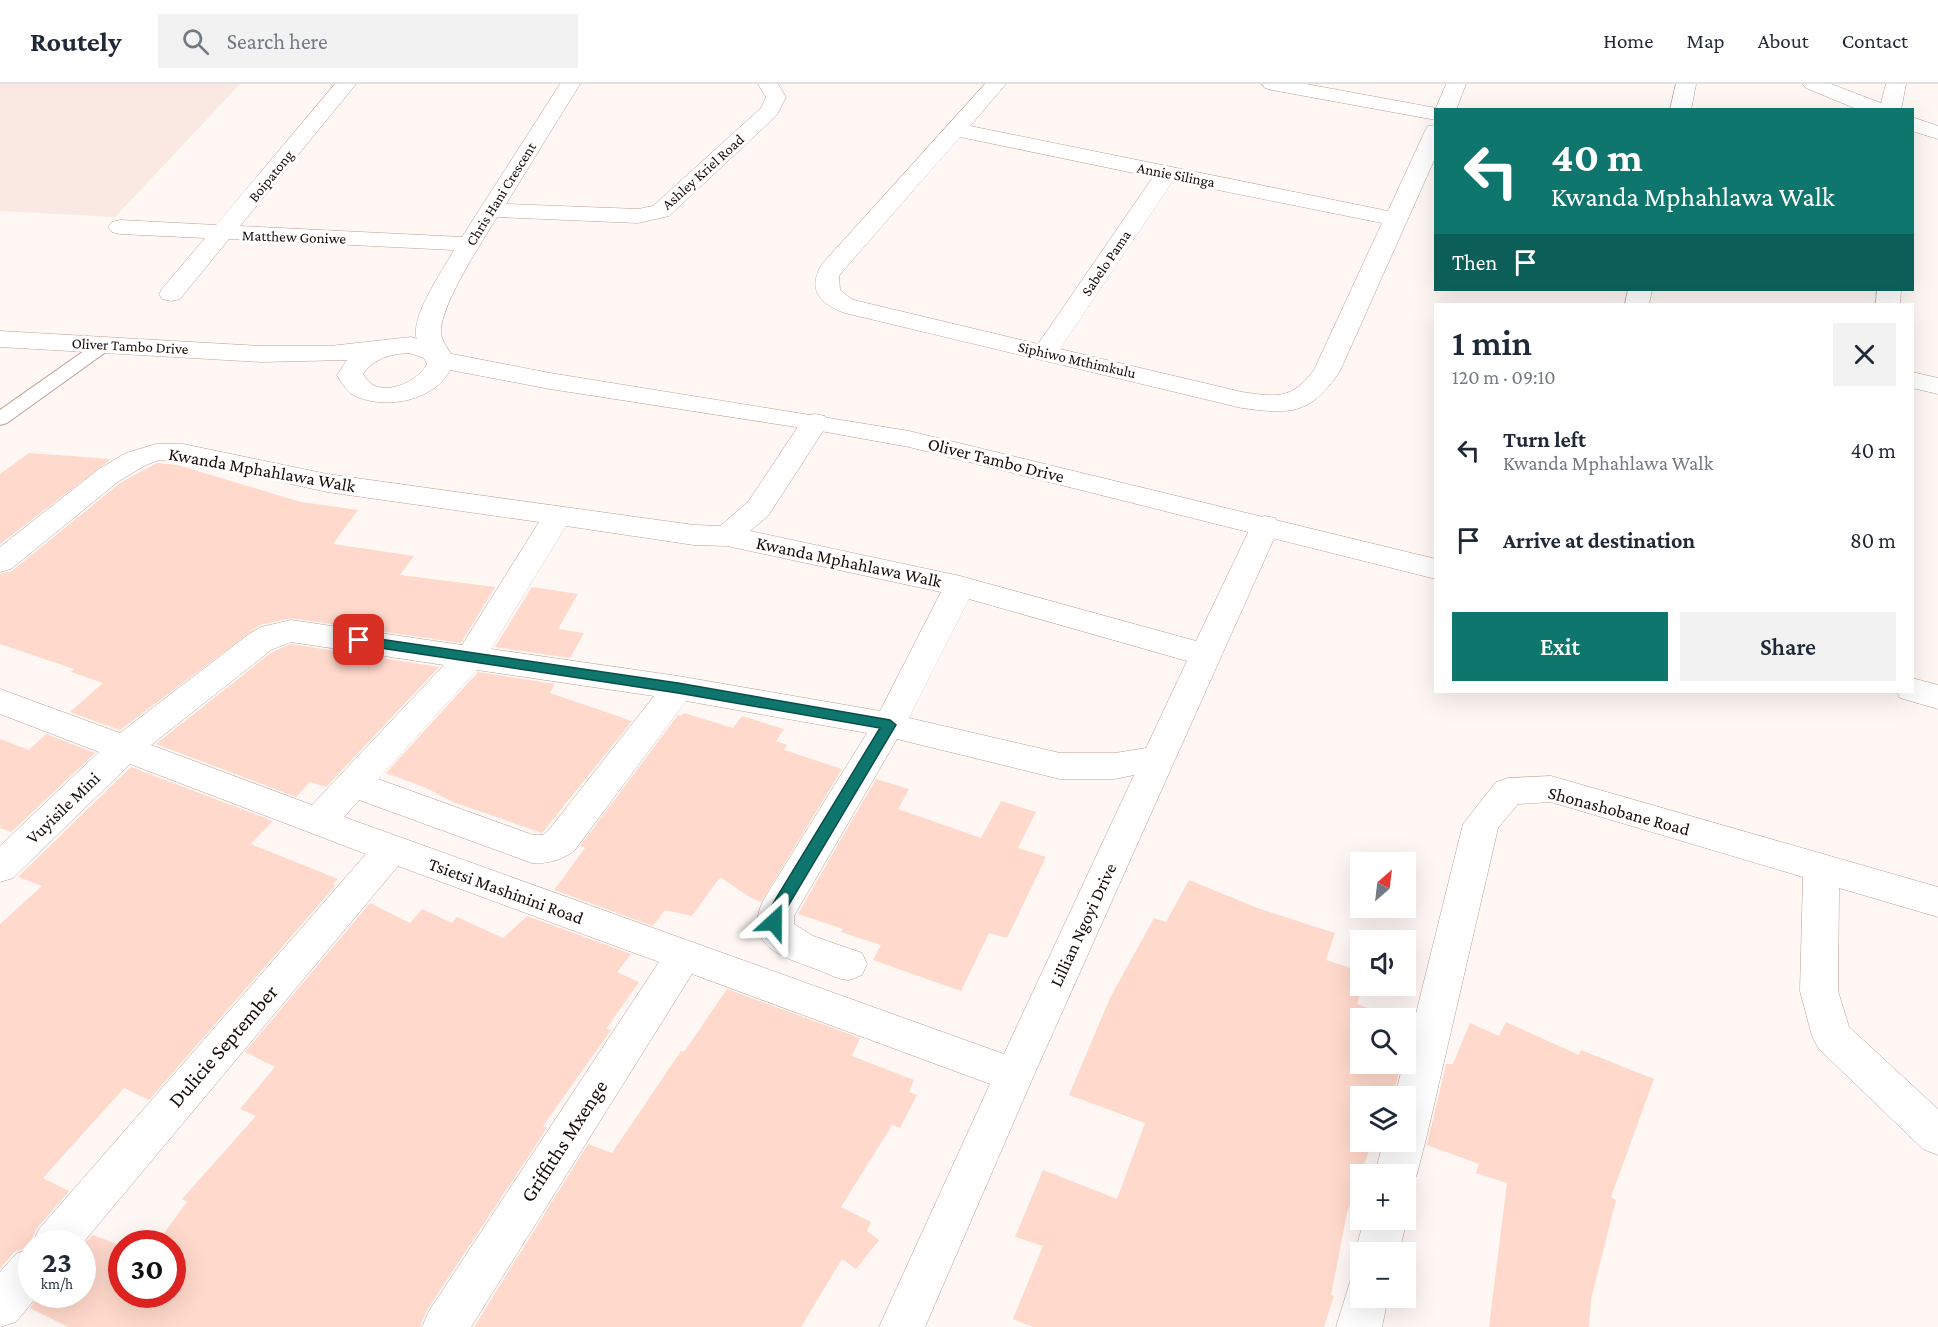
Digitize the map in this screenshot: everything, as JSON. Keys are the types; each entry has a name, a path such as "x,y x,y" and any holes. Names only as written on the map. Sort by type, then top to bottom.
{"street":[{"name":"Boipatong","path":"171,294 346,84"},
{"name":"Chris Hani Crescent","path":"439,357 429,339 428,329 435,306 469,244 570,84"},
{"name":"Ashley Kriel Road","path":"490,210 638,216 661,211 770,111 776,97 768,84"},
{"name":"Siphiwo Mthimkulu","path":"996,84 832,268 827,276 828,292 842,304 854,308 1242,400 1269,404 1292,403 1307,396 1327,371 1434,135"},
{"path":"1272,84 1434,114"},
{"path":"1446,108 1456,84"},
{"path":"1680,108 1686,84"},
{"path":"1813,84 1874,108"},
{"path":"1890,108 1896,84"},
{"path":"1914,124 1938,133"},
{"name":"Annie Silinga","path":"956,130 1396,219"},
{"name":"Sabelo Pama","path":"1045,352 1167,173"},
{"name":"Matthew Goniwe","path":"120,228 469,244"},
{"name":"Chris Hani Crescent","path":"354,384 350,375 354,365 365,356 386,348 418,325 435,306"},
{"name":"Oliver Tambo Drive","path":"0,339 261,354 330,354 411,345 426,348 439,357 550,381 909,439 1434,567"},
{"name":"Oliver Tambo Drive","path":"261,354 354,384 363,391 378,395 475,382 550,381"},
{"path":"414,390 430,381 440,370 439,357"},
{"path":"1914,381 1938,386"},
{"name":"Kwanda Mphahlawa Walk","path":"727,536 758,509 815,422"},
{"name":"Kwanda Mphahlawa Walk","path":"0,562 110,475 136,459 156,452 183,452 327,483 694,535 727,536 960,586 890,725 777,910 774,922 778,933 789,941 848,964"},
{"path":"318,822 471,656 558,515"},
{"name":"Lillian Ngoyi Drive","path":"902,1327 1014,1075 1265,525"},
{"path":"960,586 1206,655"},
{"path":"126,747 260,642 280,632 291,631 678,688 890,725 1060,766 1115,766 1159,758"},
{"path":"353,784 532,849 553,848 561,841 678,688"},
{"path":"1914,691 1938,697"},
{"name":"Tsietsi Mashinini Road","path":"0,701 126,747 318,822 1014,1075"},
{"name":"Vuyisile Mini","path":"0,868 126,747"},
{"name":"Shonashobane Road","path":"1416,1094 1482,824 1508,791 1551,789 1938,902"},
{"name":"Dulicie September","path":"66,1230 392,849"},
{"path":"1821,867 1819,992 1832,1036 1938,1136"},
{"name":"Griffiths Mxenge","path":"445,1327 684,955"},
{"path":"0,1306 18,1285"},
{"path":"1359,1327 1364,1308"}],"lane":[{"path":"0,418 104,345"}],"shaded area":[{"path":"0,84 240,84 115,217 0,211"}],"building":[{"path":"29,453 111,459 0,544 0,474"},
{"path":"157,463 177,465 301,502 358,510 333,544 414,556 400,575 495,587 461,643 291,618 260,625 120,730 70,712 103,683 71,672 74,669 0,644 0,574 12,571 120,483"},
{"path":"532,587 578,594 558,629 584,633 570,658 495,647"},
{"path":"291,644 439,667 326,787 310,782 296,797 156,744 272,652"},
{"path":"478,672 555,684 550,693 632,721 542,833 453,802 424,787 386,773"},
{"path":"684,713 733,728 742,716 784,729 776,741 787,745 784,750 842,769 761,902 720,877 692,916 665,910 653,926 554,890 585,848 580,846 678,715 681,716"},
{"path":"46,734 95,753 11,832 0,828 0,739 29,750"},
{"path":"131,767 273,821 251,844 338,879 333,884 335,886 149,1100 124,1088 43,1178 69,1191 36,1230 18,1230 18,1251 14,1252 0,1269 0,924 42,886 18,877"},
{"path":"876,779 909,789 898,809 981,838 1001,801 1036,812 1018,848 1046,857 1007,938 989,933 961,991 873,960 881,945 841,932 843,929 798,914"},
{"path":"1189,880 1260,909 1335,933 1326,960 1350,968 1350,996 1359,996 1357,1004 1367,1008 1350,1008 1350,1074 1398,1074 1396,1086 1350,1086 1350,1152 1368,1152 1364,1164 1350,1164 1350,1204 1331,1295 1334,1296 1324,1327 1033,1327 1013,1319 1043,1246 1015,1237 1043,1170 1117,1199 1145,1123 1069,1095 1110,998 1154,918 1166,922"},
{"path":"370,903 410,923 422,909 452,923 457,917 503,938 527,916 631,954 617,972 639,982 606,1029 611,1030 543,1126 547,1128 427,1310 420,1327 68,1327 30,1308 96,1308 96,1236 108,1241 108,1308 186,1308 186,1230 166,1230 187,1202 182,1199 256,1116 240,1109 275,1067 245,1052"},
{"path":"727,989 860,1038 852,1056 914,1080 909,1092 917,1095 900,1128 892,1125 841,1207 871,1222 867,1231 879,1240 856,1269 842,1259 801,1327 474,1327 588,1144 612,1153 681,1051 684,1052"},
{"path":"1506,1022 1579,1055 1581,1050 1654,1079 1611,1197 1616,1200 1591,1299 1589,1327 1489,1327 1507,1183 1476,1173 1479,1164 1427,1145 1446,1064 1453,1064 1470,1023 1499,1036"}],"route":[{"path":"359,640 678,688 890,725 777,910 774,922"}]}
